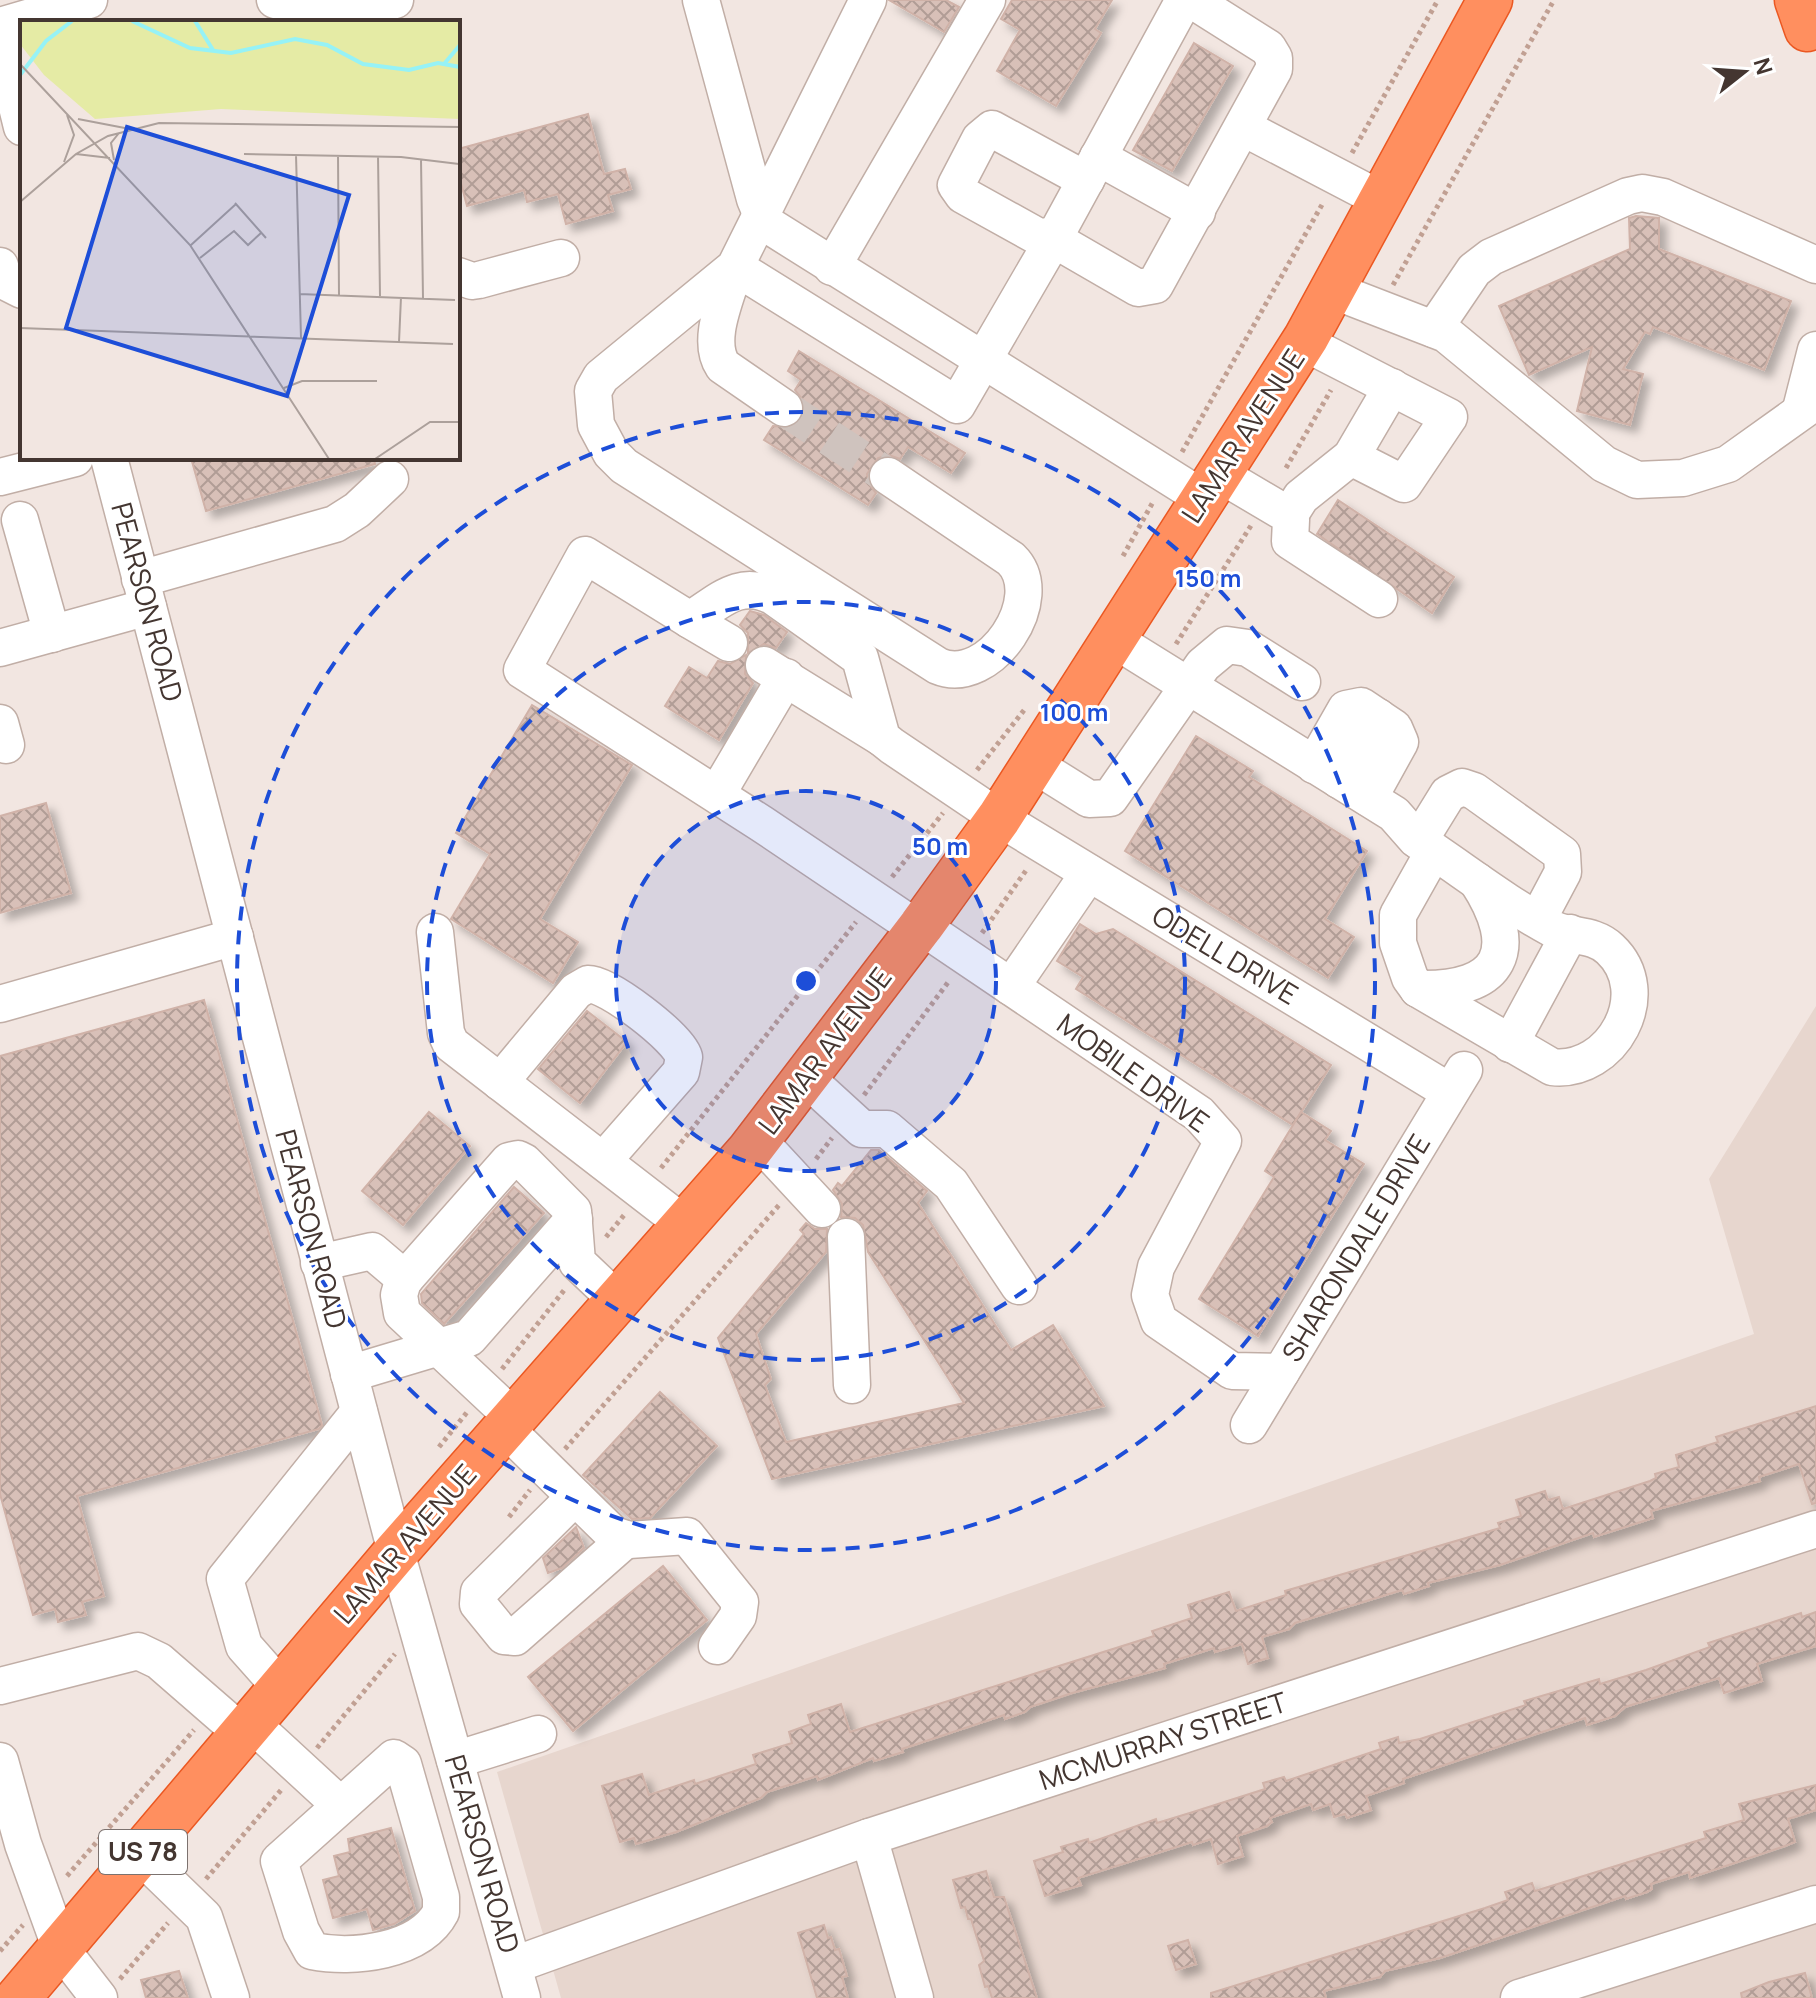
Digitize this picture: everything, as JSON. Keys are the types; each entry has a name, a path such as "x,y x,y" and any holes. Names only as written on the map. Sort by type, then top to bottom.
{"highway":[{"name":"LAMAR AVENUE","path":"18,1998 140,1855 236,1722 281,1688 396,1552 501,1412 617,1300 758,1140 919,927 999,818 1113,639 1197,483 1303,342 1490,0"}],"street":[{"path":"21,20 89,0"},
{"path":"275,0 342,16 395,0"},
{"path":"701,0 760,216 770,228 984,362 1197,483 1289,516"},
{"path":"784,408 723,366 718,356 717,336 735,267 868,0"},
{"path":"832,267 987,0"},
{"path":"735,267 957,405 1053,240 1092,168 1180,2 1263,44 1274,58 1272,75 1244,128 1159,281 1147,288 1138,288 1053,240 1037,236 961,194 958,179 983,135 992,129 1092,168 1197,212"},
{"path":"0,26 20,20"},
{"path":"0,38 20,118"},
{"path":"1244,128 1382,200"},
{"path":"1434,329 1474,270 1491,257 1636,194 1663,197 1816,265"},
{"path":"460,277 472,281 561,258"},
{"path":"0,266 4,281 20,289"},
{"path":"735,267 601,377 593,391 592,408 596,425 611,453 624,466 938,666 958,670 978,665 997,650 1024,600 1026,586 1020,569 1011,559 888,476"},
{"path":"1332,290 1434,329 1464,346 1604,464 1637,480 1683,478 1728,464 1751,450 1808,405 1816,350"},
{"path":"1303,342 1449,417 1404,484 1351,457"},
{"path":"1379,599 1290,541 1289,516 1301,497 1351,457 1392,387"},
{"path":"0,459 20,460"},
{"path":"0,477 30,460"},
{"name":"PEARSON ROAD","path":"110,460 396,1552 518,1982"},
{"path":"0,648 52,634 144,593 335,524 357,510 390,479"},
{"path":"20,520 52,634"},
{"name":"MOBILE DRIVE","path":"690,620 585,555 522,670 717,794 1199,1114 1223,1141 1156,1267 1150,1295 1159,1321 1232,1371 1281,1372"},
{"path":"729,643 690,620 744,588 760,590 774,597 860,658 882,738"},
{"path":"1113,639 1402,821 1426,846 1473,876 1554,926 1597,940 1608,947 1627,973 1629,1005 1619,1030 1601,1055 1566,1069 1552,1067 1510,1044 1418,989 1399,951 1397,921 1402,904 1426,846 1448,794 1462,787 1474,791 1562,854 1563,872 1554,926 1510,1044"},
{"path":"1033,764 1089,799 1110,798 1219,648 1237,644 1302,682"},
{"name":"ODELL DRIVE","path":"717,794 775,671 882,738 999,818 1089,873 1457,1081"},
{"path":"1357,705 1397,731 1400,742 1340,781 1346,709 1357,705"},
{"path":"1011,987 1089,873"},
{"path":"1418,989 1448,988 1475,981 1499,961 1502,945 1500,924 1473,876"},
{"path":"435,932 449,1040 684,1224"},
{"path":"0,1004 235,937"},
{"path":"500,1082 576,991 588,984 605,989 675,1040 684,1057 681,1072 603,1161"},
{"path":"805,1077 862,1129 887,1129 951,1184 1019,1286"},
{"name":"SHARONDALE DRIVE","path":"1249,1425 1457,1081"},
{"path":"758,1140 822,1209"},
{"path":"617,1300 582,1268 574,1253 574,1219 569,1205 518,1159 511,1160 405,1279 399,1291 401,1310 501,1412 575,1497 614,1535 625,1540 677,1534 695,1542 740,1602 738,1616 717,1646"},
{"path":"349,1374 439,1348 475,1333 574,1219"},
{"path":"846,1237 852,1385"},
{"path":"319,1263 372,1251 405,1279"},
{"path":"281,1688 244,1646 225,1579 359,1412"},
{"path":"575,1497 479,1592 478,1604 504,1636 515,1637 625,1540"},
{"name":"MCMURRAY STREET","path":"518,1982 869,1837 1816,1529"},
{"path":"0,1686 138,1651 159,1661 339,1804"},
{"path":"455,1760 538,1734"},
{"path":"391,1759 402,1761 440,1894 441,1912 437,1919 402,1945 381,1950 312,1951 301,1931 279,1861 391,1759"},
{"path":"0,1761 61,1949 99,1998"},
{"path":"869,1837 915,1998"},
{"path":"140,1855 204,1917 231,1998"},
{"path":"440,1894 489,1880"},
{"path":"1519,1998 1816,1904"}],"path":[{"path":"1115,569 1197,483 1338,177 1438,0"},
{"path":"431,1457 501,1412 582,1268 1034,698"},
{"path":"0,1951 44,1901 236,1722"}],"shaded area":[{"path":"1816,1006 1816,1998 561,1998 497,1772 1754,1334 1709,1179"}],"building":[{"path":"889,0 946,0 959,7 944,32"},
{"path":"1012,0 1112,0 1095,29 1101,33 1056,106 997,71 1020,30 1001,19"},
{"path":"1194,43 1233,66 1172,171 1133,150"},
{"path":"588,114 604,174 625,169 631,189 608,195 613,211 566,224 558,194 527,202 524,190 467,206 460,180 460,148"},
{"path":"1629,218 1659,218 1659,249 1791,301 1764,370 1653,327 1650,334 1645,332 1623,369 1643,374 1630,425 1577,411 1592,347 1529,375 1499,306 1630,249"},
{"path":"799,351 965,453 951,473 908,447 900,459 889,455 878,458 867,474 869,484 876,493 868,505 764,440 773,426 792,427 802,419 803,400 795,390 801,380 788,371"},
{"path":"192,460 374,460 375,464 206,511"},
{"path":"1338,500 1454,577 1432,613 1317,534"},
{"path":"750,611 764,615 787,632 776,648 764,644 748,653 748,633 740,625"},
{"path":"746,655 745,674 753,683 719,740 665,706 689,667 707,678 718,661 730,664"},
{"path":"532,705 632,765 540,919 578,942 553,983 451,919 490,854 456,833"},
{"path":"1196,736 1253,771 1249,777 1367,851 1325,919 1354,937 1328,978 1125,851"},
{"path":"46,803 71,893 0,913 0,816"},
{"path":"1080,924 1096,934 1113,929 1331,1065 1293,1125 1076,989 1083,977 1057,961"},
{"path":"204,1000 322,1425 319,1429 77,1496 104,1596 82,1602 86,1615 58,1622 55,1609 33,1615 0,1494 0,1056"},
{"path":"587,1011 627,1042 580,1103 538,1069"},
{"path":"429,1112 470,1146 403,1225 362,1191"},
{"path":"1301,1112 1331,1131 1325,1140 1364,1164 1258,1336 1199,1299 1274,1177 1265,1171"},
{"path":"871,1150 879,1150 927,1191 918,1203 1011,1350 1053,1325 1104,1406 772,1479 718,1338 804,1234 800,1230 806,1223 815,1229 827,1229 826,1252 756,1334 771,1379 765,1385 786,1442 964,1403 868,1252 863,1225 855,1218 841,1217 842,1204 833,1190 838,1183 842,1186"},
{"path":"514,1187 544,1213 444,1324 422,1303 421,1294"},
{"path":"660,1392 717,1446 650,1518 632,1519 583,1475"},
{"path":"1816,1406 1816,1503 1812,1504 1799,1464 1759,1477 1760,1481 1651,1511 1653,1518 1594,1537 1593,1533 1500,1565 1428,1583 1429,1586 1404,1594 1402,1590 1295,1623 1289,1629 1262,1637 1268,1658 1248,1664 1242,1644 1215,1652 1214,1648 1164,1664 1165,1668 1072,1693 1005,1719 1004,1715 902,1749 903,1752 874,1761 873,1758 818,1780 817,1776 767,1792 761,1798 676,1832 636,1844 634,1838 620,1842 602,1786 642,1774 649,1795 694,1780 695,1784 756,1764 753,1755 792,1743 789,1732 811,1724 808,1715 841,1704 850,1732 1154,1636 1152,1631 1192,1618 1188,1605 1229,1592 1236,1611 1286,1595 1285,1591 1500,1528 1498,1523 1521,1516 1516,1500 1545,1491 1548,1500 1559,1497 1563,1509 1650,1481 1656,1478 1655,1474 1679,1467 1676,1455 1718,1442 1716,1437"},
{"path":"576,1527 584,1548 562,1568 548,1573 543,1558"},
{"path":"663,1566 707,1620 573,1731 528,1677"},
{"path":"1816,1612 1816,1646 1757,1664 1762,1681 1724,1693 1719,1678 1625,1707 1615,1716 1587,1725 1585,1718 1536,1734 1403,1779 1404,1783 1366,1796 1371,1810 1347,1818 1345,1814 1334,1817 1330,1804 1313,1810 1311,1804 1270,1818 1272,1822 1267,1826 1237,1836 1243,1856 1218,1864 1211,1839 1193,1845 1192,1842 1078,1878 1081,1885 1045,1896 1034,1861 1063,1852 1061,1847 1088,1839 1089,1843 1156,1819 1157,1823 1193,1812 1265,1789 1263,1783 1284,1777 1286,1781 1381,1749 1379,1743 1398,1737 1399,1743 1420,1739 1526,1705 1524,1701 1599,1679 1600,1684 1646,1670 1710,1647 1708,1643 1801,1613 1802,1617"},
{"path":"1816,1785 1816,1810 1788,1819 1795,1842 1785,1846 1690,1878 1689,1872 1651,1884 1652,1889 1647,1892 1626,1899 1625,1896 1440,1958 1385,1971 1380,1977 1324,1991 1326,1998 1211,1998 1211,1993 1508,1900 1505,1892 1532,1883 1535,1891 1706,1838 1704,1832 1744,1820 1739,1804"},
{"path":"391,1828 415,1911 394,1924 373,1930 367,1909 333,1918 323,1880 339,1876 334,1856 350,1852 348,1839"},
{"path":"986,1871 994,1897 1004,1897 1037,1998 992,1998 988,1986 985,1987 979,1965 984,1961 971,1919 968,1919 965,1907 961,1908 953,1880"},
{"path":"824,1925 835,1950 839,1949 847,1976 842,1977 848,1998 817,1998 798,1933"},
{"path":"1188,1940 1196,1964 1176,1970 1168,1946"},
{"path":"179,1971 188,1998 146,1998 141,1980"},
{"path":"1805,1973 1812,1998 1742,1998 1741,1993"}],"tunnel":[{"path":"784,408 888,476"}]}
